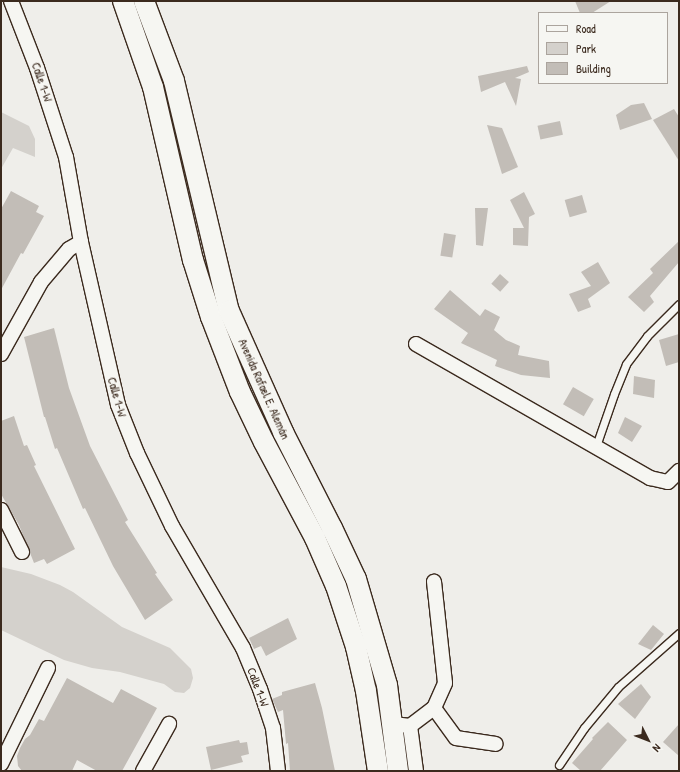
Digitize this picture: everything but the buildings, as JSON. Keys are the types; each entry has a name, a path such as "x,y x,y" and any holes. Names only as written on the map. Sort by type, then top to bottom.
{"main road":[{"name":"Avenida Rafael E. Alemán","path":"122,1 154,87 193,260 211,317 240,392 314,538 336,586 356,647 366,691 378,771"},
{"name":"Avenida Rafael E. Alemán","path":"144,1 174,81 230,310 282,432 332,528 356,579 387,685 402,725 398,771"}],"street":[{"name":"Calle 1-W","path":"11,1 37,68 66,157 81,242 118,405 137,453 172,526 243,648 260,689 273,728 278,771"},
{"path":"1,354 41,282 69,249 81,242"},
{"path":"416,344 650,478 668,482 679,471"},
{"path":"1,510 22,552"},
{"path":"416,771 402,725 434,708 445,682 434,582"},
{"path":"1,764 48,668"},
{"path":"434,708 456,738 496,744"},
{"path":"143,771 169,724"}],"lane":[{"path":"596,446 626,364 647,336 679,304"},
{"path":"559,765 566,752 588,722 618,687 679,633"}],"green space":[{"path":"1,112 29,126 35,139 35,157 13,148 1,169"},
{"path":"1,567 31,574 60,585 73,592 122,627 170,648 191,669 193,678 190,688 184,693 175,692 164,684 120,672 92,668 64,660 1,630"}]}
